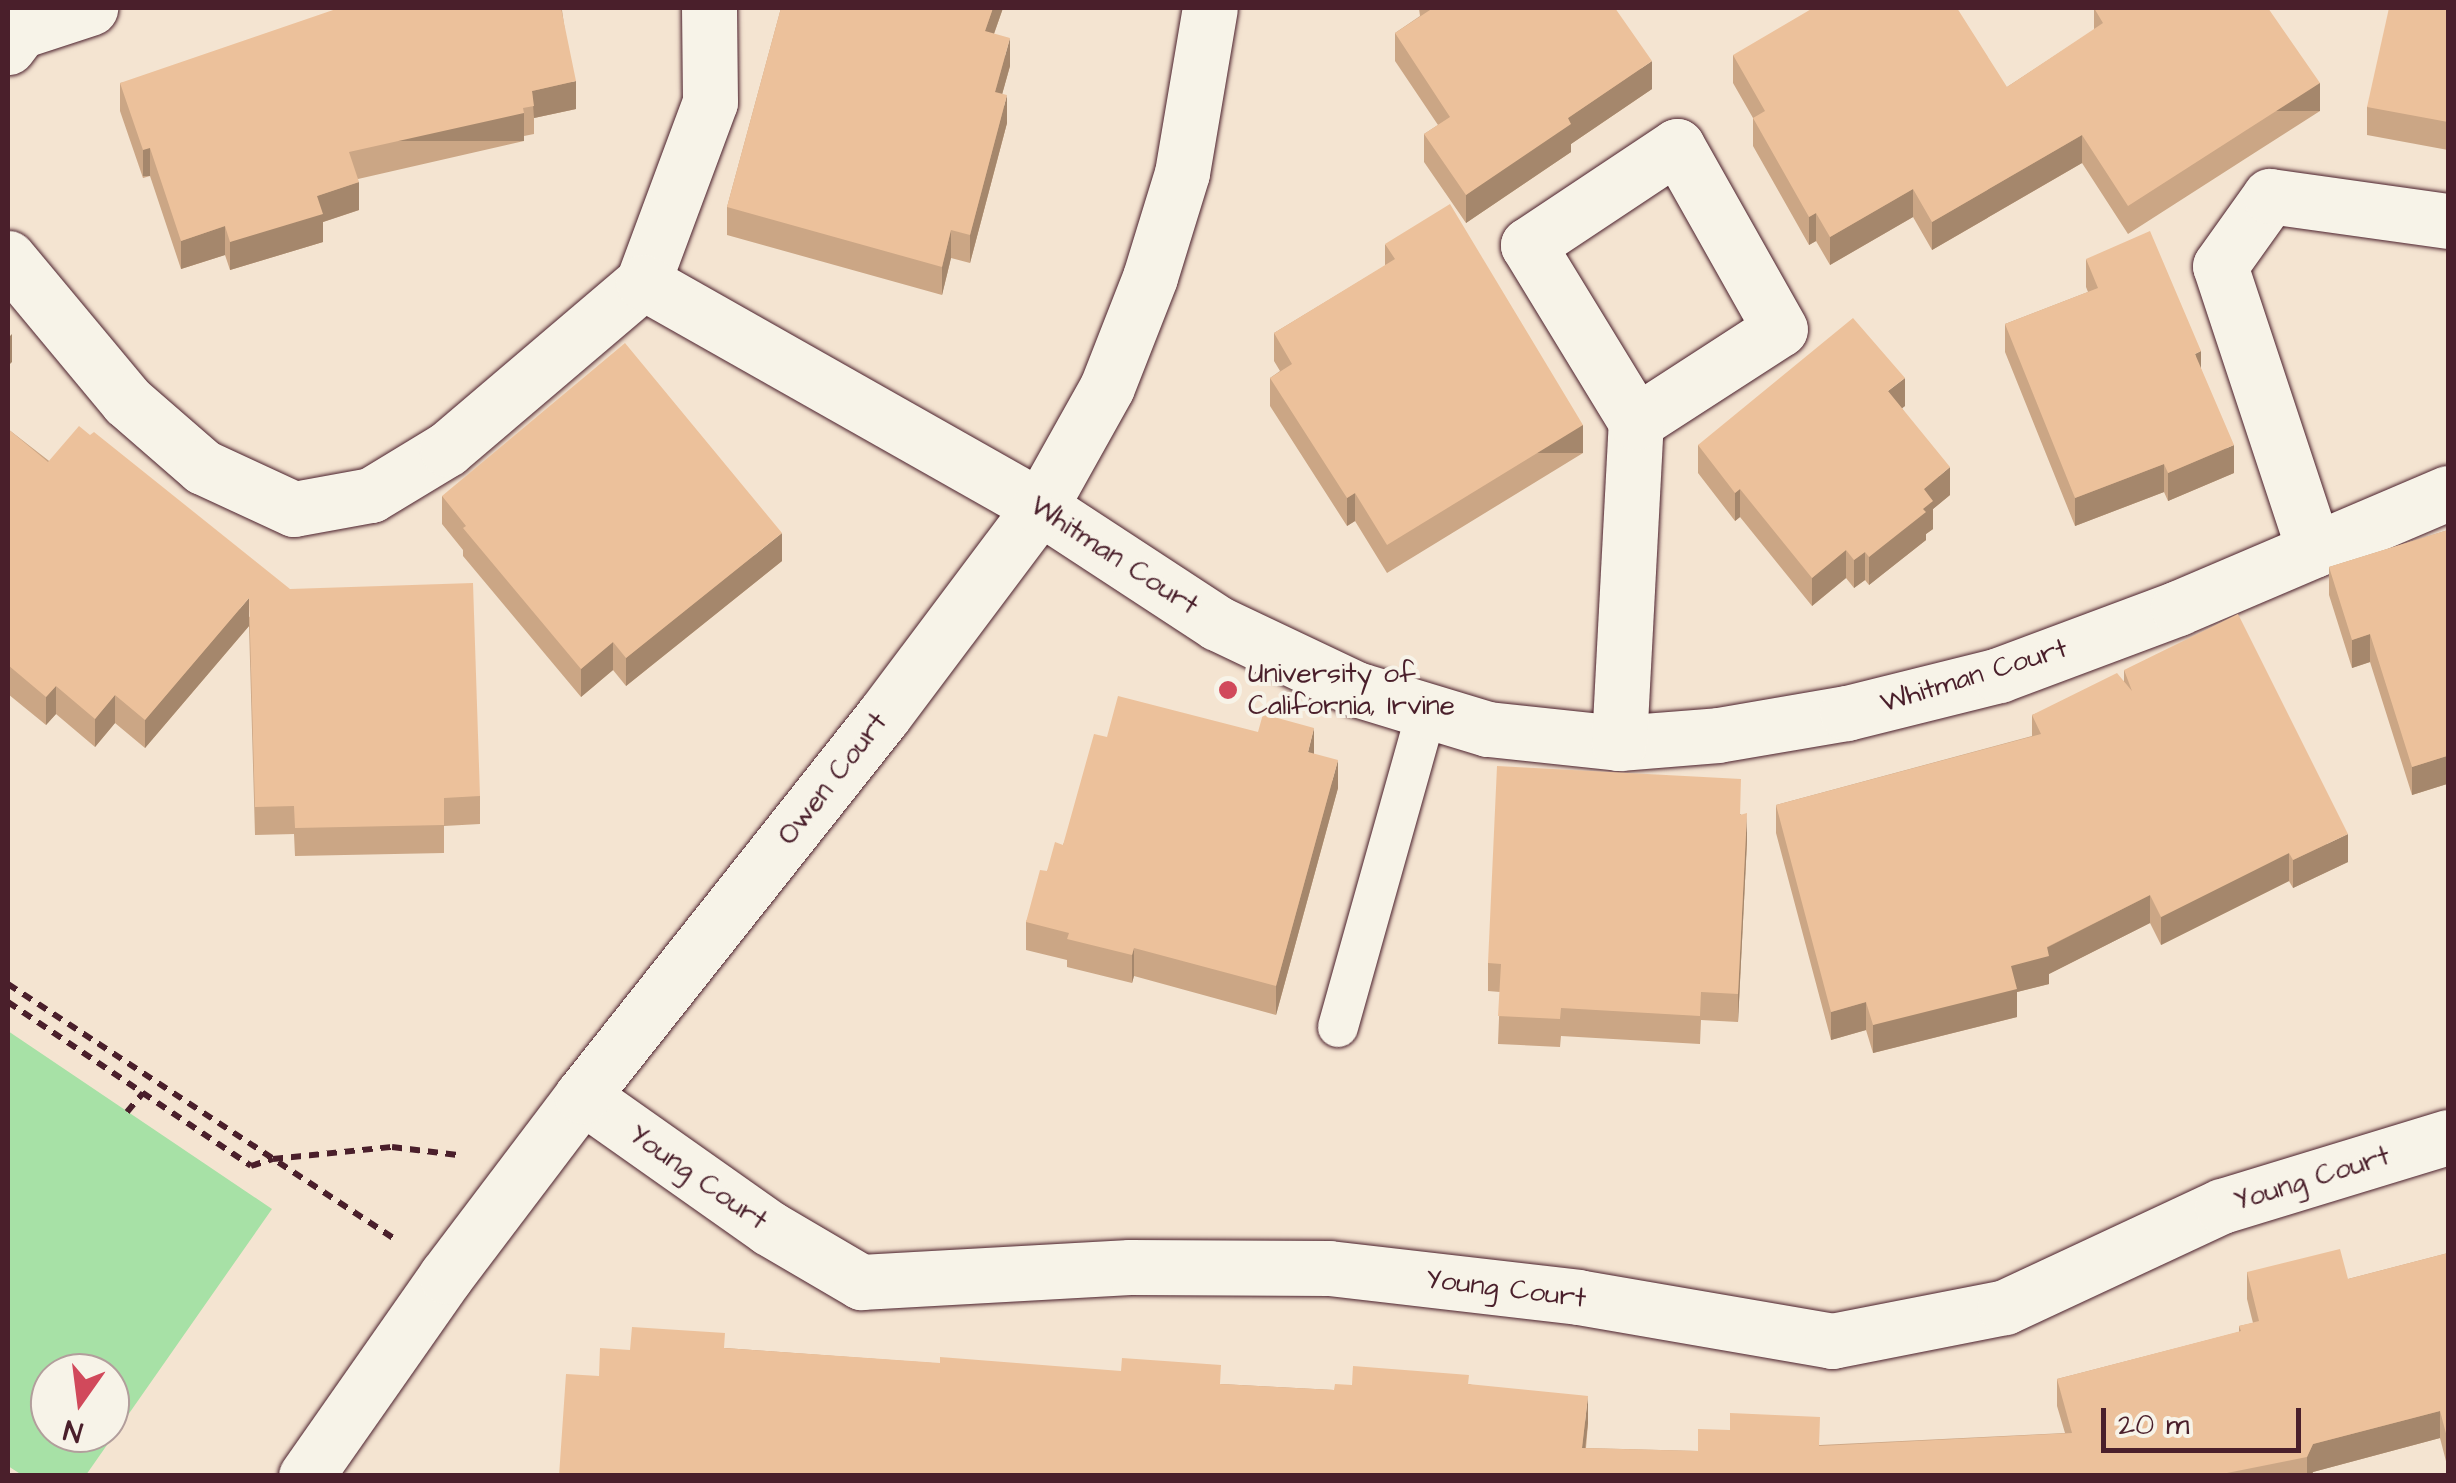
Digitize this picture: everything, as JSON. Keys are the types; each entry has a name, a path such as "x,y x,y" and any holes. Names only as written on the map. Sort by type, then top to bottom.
{"street":[{"path":"8,46 20,31 90,8"},
{"path":"8,258 127,401 203,467 294,510 370,495 448,449 643,282 710,102 709,8"},
{"name":"Owen Court","path":"306,1476 446,1276 582,1096 884,715 1040,507 1107,387 1150,277 1182,173 1210,8"},
{"path":"1618,743 1636,422 1528,245 1677,146 1780,329 1636,422"},
{"path":"2314,550 2220,266 2270,196 2448,221"},
{"name":"Whitman Court","path":"643,282 1040,507 1218,622 1356,689 1488,729 1618,743 1718,735 1847,713 1999,675 2178,608 2448,493"},
{"name":"Young Court","path":"582,1096 769,1228 861,1282 1130,1266 1329,1268 1578,1297 1832,1340 2005,1307 2222,1206 2448,1138"}],"lane":[{"path":"1338,1027 1427,710"}],"path":[{"path":"8,984 446,1276"},
{"path":"8,1002 251,1166 273,1159 392,1147 464,1156"},
{"path":"128,1112 143,1093"}],"shaded area":[{"name":"University of California, Irvine","path":"8,8 2448,8 2448,1475 8,1476"}],"green space":[{"path":"8,1031 272,1209 130,1412 130,1353 30,1353 30,1453 101,1453 86,1475 22,1475 8,1466"}],"building":[{"path":"339,8 561,8 576,81 532,91 534,106 523,108 524,113 349,152 359,182 317,196 323,214 230,242 225,226 181,241 150,148 143,150 120,83"},
{"path":"781,8 993,8 985,31 1010,38 995,92 1007,95 970,235 951,230 942,267 727,207"},
{"path":"1433,8 1615,8 1652,61 1568,118 1571,124 1466,195 1424,134 1450,117 1395,33"},
{"path":"1813,8 1957,8 2007,87 2103,23 2094,8 2268,8 2320,83 2128,206 2082,135 1932,222 1913,189 1830,237 1816,213 1809,217 1753,118 1765,111 1733,55"},
{"path":"2389,8 2448,8 2448,122 2367,107"},
{"path":"1450,204 1583,425 1387,545 1355,493 1347,498 1270,378 1292,364 1274,333 1395,259 1385,244"},
{"path":"2150,231 2201,351 2195,354 2234,445 2168,473 2164,464 2075,498 2005,324 2098,288 2086,259"},
{"path":"1853,318 1905,378 1888,391 1950,467 1924,489 1933,501 1923,509 1926,512 1869,557 1865,552 1854,560 1846,550 1812,578 1740,489 1735,493 1698,445"},
{"path":"625,343 782,533 626,658 613,642 581,669 463,528 466,526 442,496"},
{"path":"79,426 90,435 94,432 290,589 473,583 480,796 444,798 444,825 295,828 294,806 255,807 249,598 145,720 115,695 95,719 56,686 46,697 8,665 8,429 48,462"},
{"path":"2448,530 2448,762 2447,756 2412,767 2370,634 2352,640 2329,567"},
{"path":"2238,614 2348,834 2293,860 2289,853 2161,917 2150,895 2047,947 2049,956 2011,966 2017,989 1873,1025 1866,1002 1831,1012 1776,805 2041,734 2032,715 2117,673 2132,691 2124,670"},
{"path":"1118,696 1258,732 1263,714 1314,728 1308,752 1338,760 1276,986 1134,948 1132,955 1067,939 1069,933 1026,922 1040,870 1047,871 1055,842 1063,845 1094,734 1107,737"},
{"path":"1497,766 1741,779 1740,815 1747,813 1738,994 1701,992 1700,1016 1561,1008 1560,1019 1498,1016 1501,964 1488,963"},
{"path":"2340,1249 2348,1279 2448,1253 2448,1441 2440,1411 2313,1444 2307,1457 2212,1476 559,1476 566,1374 599,1376 600,1348 630,1350 632,1327 725,1333 724,1348 940,1363 940,1357 1121,1371 1122,1358 1221,1365 1220,1384 1334,1390 1335,1384 1352,1385 1353,1366 1469,1375 1468,1384 1588,1396 1582,1448 1698,1451 1698,1429 1730,1430 1730,1413 1820,1417 1819,1446 2072,1433 2057,1379 2241,1331 2239,1326 2259,1321 2247,1272"}],"place":[{"name":"University of California, Irvine","path":"1228,690"}]}
